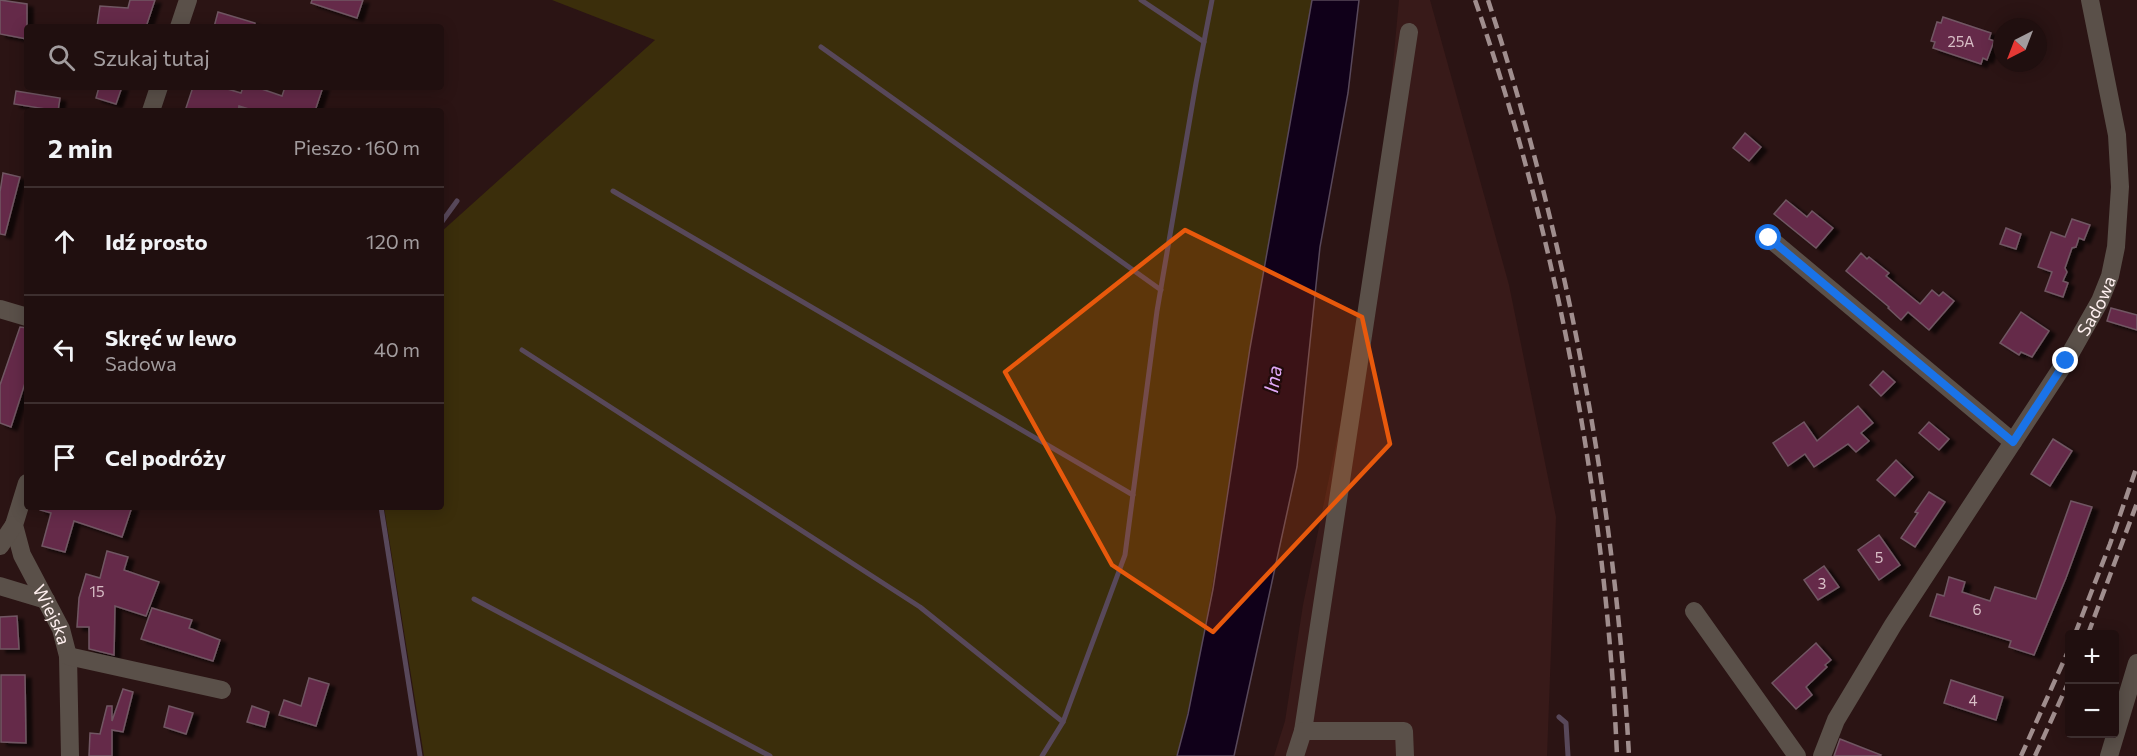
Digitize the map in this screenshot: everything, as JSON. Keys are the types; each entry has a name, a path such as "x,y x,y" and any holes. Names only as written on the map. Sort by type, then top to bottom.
{"street":[{"path":"180,24 188,0"},
{"name":"Sadowa","path":"1822,756 1841,711 1893,626 2066,361 2100,301 2110,276 2116,247 2120,187 2117,135 2090,0"},
{"path":"1295,756 1303,731 1409,32"},
{"path":"152,108 158,90"},
{"path":"1769,238 2013,442"},
{"path":"0,309 24,316"},
{"path":"0,546 14,525 24,493"},
{"name":"Wiejska","path":"14,525 22,555 61,629 68,656 70,756"},
{"path":"0,586 45,600"},
{"path":"1695,611 1797,756"},
{"path":"68,656 222,690"},
{"path":"2109,756 2131,703 2137,663"},
{"path":"1303,731 1404,731 1405,756"}],"highlighted area":[{"path":"1185,230 1362,317 1390,444 1213,632 1112,565 1005,372"}],"shaded area":[{"path":"552,0 1312,0 1248,364 1205,629 1177,756 424,756 384,510 444,510 444,229 655,40"},
{"path":"1399,0 1430,0 1509,285 1556,517 1547,756 1274,756 1285,721 1303,605 1347,390 1386,140"}],"water":[{"name":"Ina","path":"1312,0 1359,0 1348,93 1320,247 1297,467 1234,756 1177,756 1188,714 1213,589 1250,348"}],"building":[{"path":"0,0 27,4 24,38 0,34"},
{"path":"130,0 155,0 147,24 97,24 100,6 128,8"},
{"path":"312,0 363,0 357,18 311,3"},
{"path":"218,12 255,23 255,24 215,24"},
{"path":"1943,17 1991,33 1989,39 1993,41 1993,44 1987,60 1983,58 1981,64 1933,48 1935,42 1931,41 1937,22 1941,23"},
{"path":"98,90 121,90 116,104 96,98"},
{"path":"192,90 231,90 241,93 242,90 265,90 282,96 284,90 322,90 316,108 245,108 239,106 239,108 186,108"},
{"path":"16,91 60,98 58,108 14,104"},
{"path":"1745,133 1761,147 1749,161 1733,148"},
{"path":"3,173 20,177 5,235 0,234 0,192"},
{"path":"1786,200 1807,217 1812,211 1833,228 1816,248 1774,214"},
{"path":"2072,219 2090,225 2084,240 2079,238 2076,247 2072,248 2065,268 2067,272 2063,281 2068,283 2063,297 2045,291 2052,272 2038,267 2051,232 2065,237"},
{"path":"2006,228 2021,234 2016,249 2000,244"},
{"path":"1861,253 1889,273 1886,276 1920,304 1932,290 1939,296 1943,292 1954,301 1929,330 1908,312 1901,320 1846,271"},
{"path":"2111,308 2137,315 2137,330 2107,321"},
{"path":"2021,312 2049,331 2032,357 2021,352 2019,355 2000,343"},
{"path":"20,327 24,328 24,386 11,427 0,423 0,385"},
{"path":"1883,371 1895,382 1881,396 1870,385"},
{"path":"1858,406 1873,423 1861,433 1869,441 1856,452 1848,444 1814,467 1805,454 1788,466 1773,443 1804,422 1817,441"},
{"path":"1929,422 1949,439 1939,450 1919,433"},
{"path":"2053,439 2072,451 2050,486 2031,474"},
{"path":"1896,460 1913,477 1895,496 1877,480"},
{"path":"1929,492 1945,502 1915,547 1901,538"},
{"path":"2071,501 2092,507 2034,655 2009,647 2011,641 1930,616 1937,594 1944,596 1949,577 1965,582 1962,592 1990,601 1995,587 2036,599"},
{"path":"40,510 131,510 122,537 74,521 65,552 42,546 51,513"},
{"path":"1879,535 1900,565 1879,580 1858,550"},
{"path":"107,551 128,557 124,570 159,582 146,616 115,606 114,655 89,649 89,627 77,627 79,598 86,574 100,578"},
{"path":"1824,566 1839,587 1818,600 1804,580"},
{"path":"152,608 192,620 189,628 220,640 213,661 141,639"},
{"path":"17,616 19,649 0,649 0,617"},
{"path":"1816,643 1831,660 1825,665 1827,667 1806,687 1812,695 1796,709 1772,683"},
{"path":"1,675 25,675 26,743 1,742"},
{"path":"309,678 329,684 316,726 279,715 284,700 301,706"},
{"path":"1951,680 2003,697 1996,720 1944,703"},
{"path":"123,689 133,692 123,732 112,730 112,756 89,756 90,733 100,734 107,706 112,706 112,721"},
{"path":"169,706 193,713 186,734 164,727"},
{"path":"252,706 269,712 265,727 247,722"},
{"path":"1840,739 1881,755 1834,756"}],"waterway":[{"path":"1141,0 1204,42"},
{"path":"1042,756 1063,722 1125,555 1157,311 1212,0"},
{"path":"821,47 1161,290"},
{"path":"613,191 1133,495"},
{"path":"444,219 457,201"},
{"path":"522,350 920,607 1063,722"},
{"path":"381,510 420,756"},
{"path":"474,599 770,756"},
{"path":"1559,717 1566,723 1568,756"}],"railway":[{"path":"1475,0 1531,184 1554,278 1573,373 1602,564 1617,756"},
{"path":"1488,0 1542,185 1583,373 1612,564 1629,756"},
{"path":"2077,630 2137,466"},
{"path":"2089,630 2137,503"},
{"path":"2021,756 2065,658"},
{"path":"2035,756 2068,684"}],"route":[{"path":"1769,238 2013,442 2066,361"}]}
